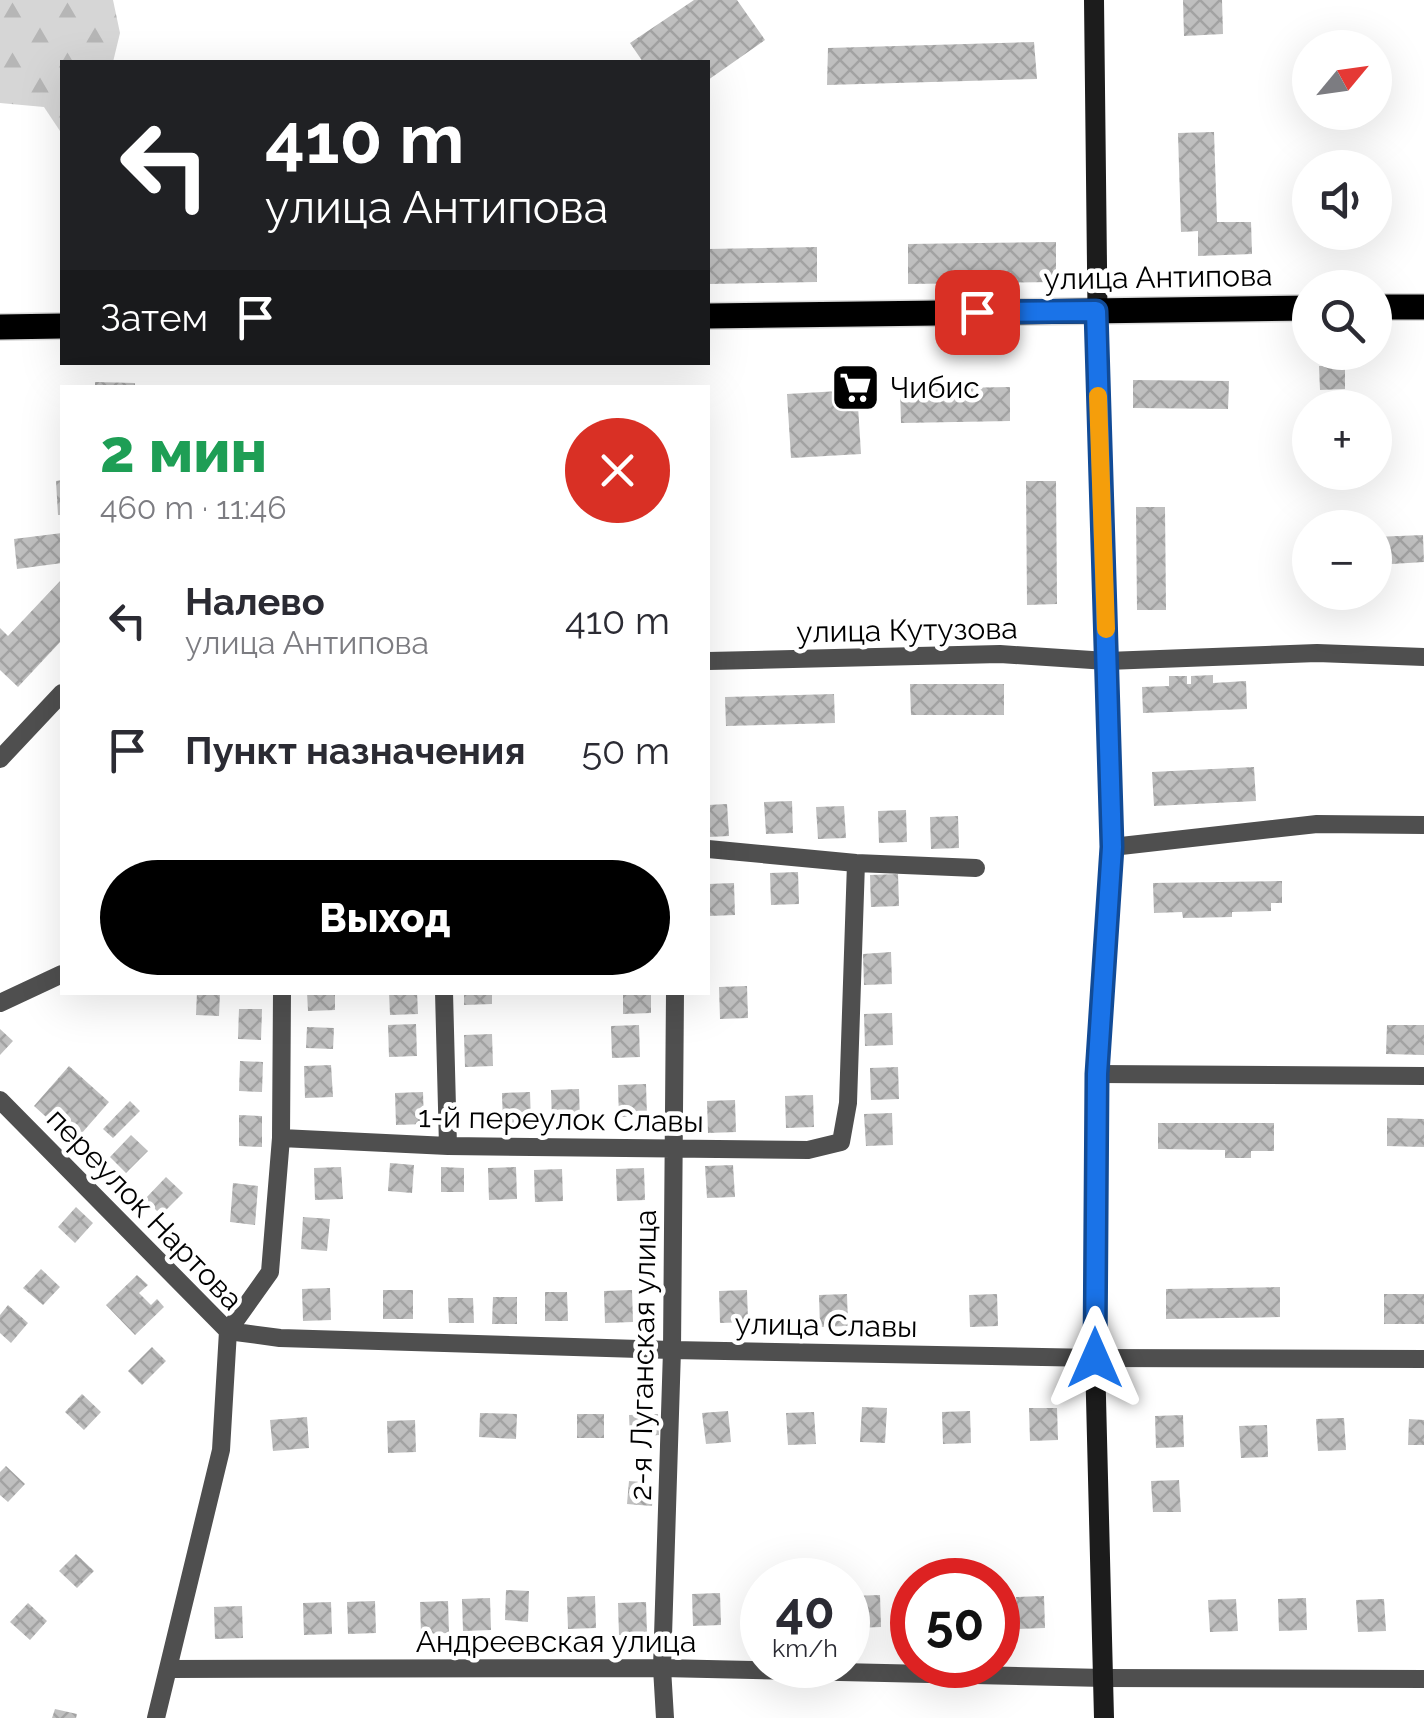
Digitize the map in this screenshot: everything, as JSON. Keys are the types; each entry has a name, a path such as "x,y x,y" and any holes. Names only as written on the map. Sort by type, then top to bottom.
{"main road":[{"path":"1094,0 1096,311 1112,847 1097,1074 1095,1358 1104,1718"},
{"path":"1392,308 1424,307"},
{"name":"улица Антипова","path":"710,316 1292,308"},
{"path":"0,327 60,326"}],"street":[{"name":"улица Кутузова","path":"710,661 1000,654 1107,661 1317,653 1424,658"},
{"path":"0,758 60,695"},
{"path":"1112,847 1317,824 1424,826"},
{"path":"710,850 856,864 976,868"},
{"name":"1-й переулок Славы","path":"281,1138 448,1146 808,1150 840,1142 848,1104 856,864"},
{"path":"0,1003 60,975"},
{"path":"228,1331 270,1272 281,1138 282,995"},
{"path":"444,995 448,1146"},
{"name":"2-я Луганская улица","path":"665,1718 662,1668 672,1350 674,995"},
{"path":"1097,1074 1424,1076"},
{"name":"переулок Нартова","path":"0,1100 228,1331 221,1450 156,1718"},
{"name":"улица Славы","path":"228,1331 280,1338 672,1350 1424,1359"},
{"name":"Андреевская улица","path":"168,1669 662,1668 1104,1678 1424,1679"}],"green space":[{"path":"0,0 113,0 120,33 113,60 60,60 60,131 44,107 0,103"}],"building":[{"path":"694,0 737,0 765,40 710,79 710,60 642,60 630,43"},
{"path":"1183,0 1222,0 1223,34 1184,36"},
{"path":"1034,42 1037,79 827,85 828,48"},
{"path":"1214,132 1217,222 1251,222 1252,254 1198,256 1198,231 1181,232 1178,133"},
{"path":"1056,242 1056,282 908,284 908,244"},
{"path":"817,247 817,282 710,284 710,249"},
{"path":"1319,370 1345,370 1345,389 1320,390"},
{"path":"1133,380 1229,381 1228,409 1133,408"},
{"path":"95,382 135,383 135,385"},
{"path":"1010,387 1010,421 901,423 900,389"},
{"path":"857,390 861,454 791,458 787,394"},
{"path":"60,480 60,515 58,515 56,481"},
{"path":"1026,481 1056,481 1057,604 1027,605"},
{"path":"1136,507 1165,507 1166,610 1137,610"},
{"path":"60,533 60,563 17,569 14,539"},
{"path":"1423,535 1424,562 1392,564 1392,536"},
{"path":"60,581 60,642 18,687 0,670 0,628 8,636"},
{"path":"1213,675 1213,683 1246,681 1247,709 1143,713 1142,687 1169,686 1169,676 1187,676 1187,684 1191,684 1191,676"},
{"path":"910,684 1004,684 1004,715 911,715"},
{"path":"834,694 835,723 726,726 725,697"},
{"path":"1254,767 1256,801 1154,806 1152,772"},
{"path":"792,801 793,833 766,834 764,802"},
{"path":"727,804 729,836 710,837 710,805"},
{"path":"844,806 846,838 818,839 816,807"},
{"path":"906,810 907,842 879,843 878,811"},
{"path":"958,816 959,848 931,849 930,817"},
{"path":"798,872 799,904 771,905 770,873"},
{"path":"898,874 899,906 871,907 870,875"},
{"path":"1282,881 1282,903 1271,903 1271,911 1183,918 1182,912 1154,913 1153,883"},
{"path":"734,883 735,915 710,916 710,884"},
{"path":"891,952 892,984 864,985 863,954"},
{"path":"747,986 748,1018 720,1019 719,987"},
{"path":"197,995 220,995 219,1016 196,1015"},
{"path":"307,995 335,995 335,1010 308,1011"},
{"path":"389,995 417,995 418,1014 390,1015"},
{"path":"464,995 492,995 492,1004 464,1005"},
{"path":"623,995 651,995 651,1013 623,1014"},
{"path":"239,1009 262,1009 261,1040 238,1039"},
{"path":"892,1013 893,1045 865,1046 864,1014"},
{"path":"416,1024 417,1056 389,1057 388,1025"},
{"path":"639,1025 640,1057 612,1058 611,1026"},
{"path":"1387,1025 1424,1025 1424,1055 1386,1054"},
{"path":"307,1027 334,1028 333,1049 306,1048"},
{"path":"0,1029 13,1041 0,1055"},
{"path":"492,1034 493,1066 465,1067 464,1035"},
{"path":"240,1061 263,1062 262,1092 239,1091"},
{"path":"331,1065 333,1097 305,1098 304,1066"},
{"path":"69,1066 109,1102 74,1142 34,1106"},
{"path":"898,1067 899,1099 871,1100 870,1068"},
{"path":"646,1084 647,1116 619,1117 618,1085"},
{"path":"579,1089 580,1121 552,1122 551,1090"},
{"path":"423,1092 424,1124 396,1125 395,1093"},
{"path":"530,1092 531,1124 503,1125 502,1093"},
{"path":"813,1095 814,1127 786,1128 785,1096"},
{"path":"735,1100 736,1132 708,1133 707,1101"},
{"path":"130,1101 140,1111 113,1138 103,1129"},
{"path":"892,1113 893,1145 866,1146 864,1114"},
{"path":"239,1115 262,1116 262,1147 239,1146"},
{"path":"1387,1118 1424,1119 1424,1147 1387,1146"},
{"path":"1158,1123 1274,1123 1274,1151 1251,1151 1251,1158 1225,1158 1225,1150 1158,1149"},
{"path":"131,1135 148,1151 126,1173 110,1157"},
{"path":"390,1163 414,1165 412,1193 388,1191"},
{"path":"733,1165 735,1197 707,1198 705,1166"},
{"path":"341,1167 343,1199 315,1200 314,1168"},
{"path":"441,1167 464,1168 464,1192 441,1192"},
{"path":"516,1167 517,1199 489,1200 488,1168"},
{"path":"644,1168 645,1200 617,1201 616,1169"},
{"path":"562,1169 563,1201 535,1202 534,1170"},
{"path":"166,1177 183,1193 161,1215 145,1199"},
{"path":"233,1183 258,1186 255,1225 230,1222"},
{"path":"76,1207 93,1223 75,1243 58,1227"},
{"path":"303,1217 330,1219 327,1251 301,1249"},
{"path":"41,1269 60,1287 43,1305 23,1288"},
{"path":"137,1275 148,1285 139,1293 151,1305 157,1299 164,1307 135,1335 106,1305"},
{"path":"1280,1287 1280,1317 1166,1319 1166,1289"},
{"path":"330,1288 331,1320 303,1321 302,1289"},
{"path":"383,1290 413,1290 413,1319 383,1319"},
{"path":"632,1290 633,1322 605,1323 604,1291"},
{"path":"747,1290 748,1322 720,1323 719,1291"},
{"path":"545,1292 567,1292 568,1321 545,1321"},
{"path":"847,1294 848,1326 820,1327 819,1295"},
{"path":"997,1294 998,1326 970,1327 969,1295"},
{"path":"1384,1294 1424,1294 1424,1324 1384,1324"},
{"path":"493,1297 517,1297 517,1324 492,1324"},
{"path":"448,1298 473,1298 474,1323 449,1323"},
{"path":"8,1305 28,1323 11,1343 0,1333 0,1315"},
{"path":"152,1347 166,1361 142,1385 128,1371"},
{"path":"82,1394 101,1412 84,1430 65,1412"},
{"path":"862,1407 887,1408 885,1443 860,1442"},
{"path":"1029,1408 1057,1408 1058,1440 1030,1441"},
{"path":"728,1411 731,1442 706,1444 702,1413"},
{"path":"970,1411 971,1443 943,1444 942,1412"},
{"path":"814,1412 816,1444 788,1445 786,1413"},
{"path":"480,1413 517,1414 516,1439 479,1437"},
{"path":"577,1414 604,1414 604,1438 577,1438"},
{"path":"658,1414 659,1435 630,1437 629,1415"},
{"path":"1183,1415 1184,1447 1156,1448 1155,1416"},
{"path":"307,1417 309,1448 273,1451 270,1420"},
{"path":"1344,1418 1346,1450 1318,1451 1316,1419"},
{"path":"1409,1419 1424,1420 1424,1445 1408,1445"},
{"path":"415,1420 416,1452 388,1453 387,1421"},
{"path":"1267,1425 1268,1457 1241,1458 1239,1426"},
{"path":"6,1466 25,1484 8,1502 0,1495 0,1472"},
{"path":"1179,1480 1181,1512 1153,1512 1151,1481"},
{"path":"629,1481 654,1483 652,1506 627,1504"},
{"path":"76,1554 94,1571 77,1588 59,1571"},
{"path":"506,1590 529,1591 528,1622 505,1620"},
{"path":"720,1593 721,1625 693,1626 692,1594"},
{"path":"870,1595 880,1595 881,1627 870,1627"},
{"path":"595,1596 596,1628 568,1629 567,1597"},
{"path":"1044,1596 1045,1628 1020,1629 1020,1597"},
{"path":"490,1598 491,1630 463,1631 462,1599"},
{"path":"1306,1598 1307,1630 1279,1631 1278,1599"},
{"path":"1236,1599 1238,1631 1210,1632 1208,1600"},
{"path":"1384,1599 1386,1631 1358,1632 1356,1600"},
{"path":"375,1601 376,1633 348,1634 347,1602"},
{"path":"448,1601 449,1633 421,1634 420,1602"},
{"path":"331,1602 332,1634 304,1635 303,1603"},
{"path":"646,1602 647,1634 619,1635 618,1603"},
{"path":"28,1603 47,1621 30,1640 10,1622"},
{"path":"242,1606 243,1638 215,1639 214,1607"},
{"path":"55,1709 77,1714 76,1718 52,1718"}],"slow traffic":[{"path":"1098,396 1106,629"}],"place":[{"name":"Чибис","path":"855,387"}],"route":[{"path":"977,312 1096,311 1112,847 1097,1074 1095,1358"}]}
